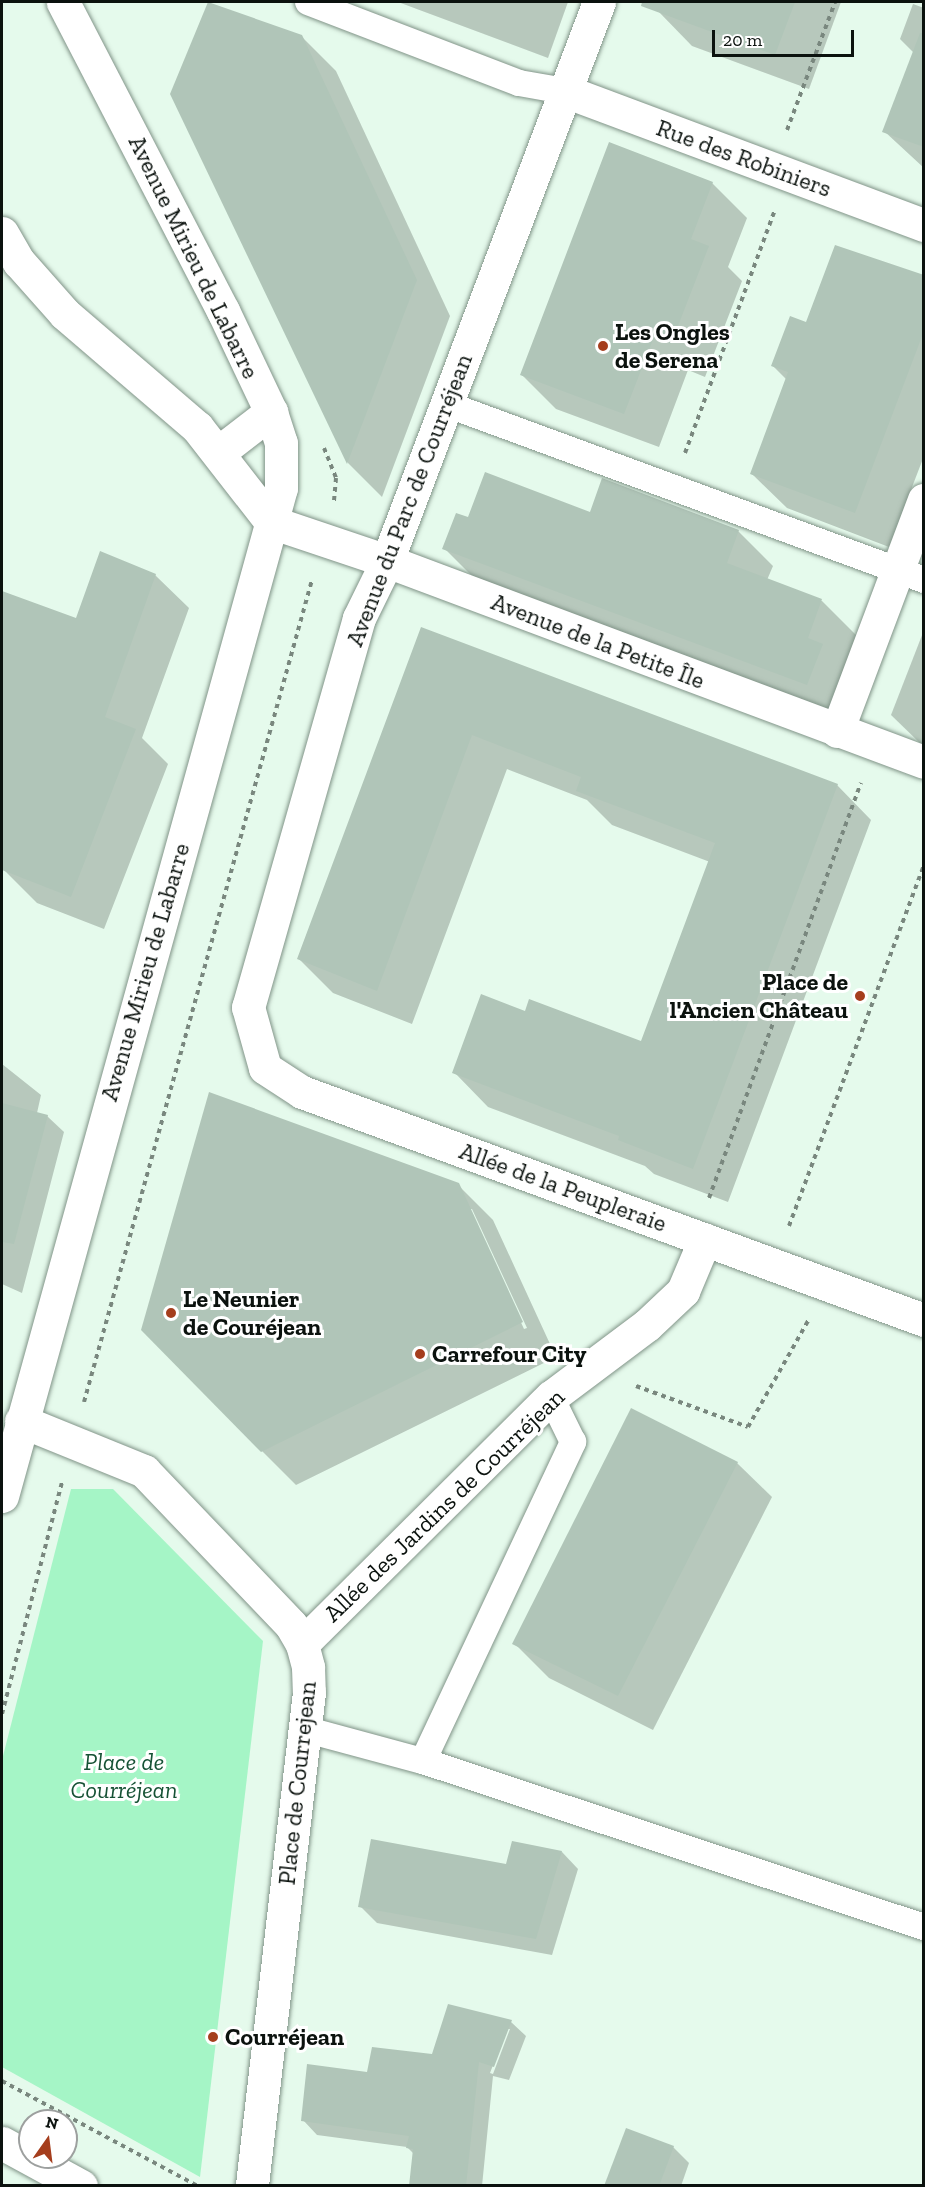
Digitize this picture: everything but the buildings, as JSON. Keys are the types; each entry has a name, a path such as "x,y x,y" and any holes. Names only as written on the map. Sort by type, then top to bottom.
{"street":[{"name":"Avenue Mirieu de Labarre","path":"21,1421 281,488 281,443 270,412 223,311 63,2"},
{"name":"Avenue du Parc de Courréjean","path":"248,1007 359,618 387,561 599,2"},
{"name":"Rue des Robiniers","path":"565,91 924,225"},
{"path":"2,232 19,262 64,314 197,427 219,452 271,522"},
{"path":"219,452 270,412"},
{"path":"837,731 910,575 924,500"},
{"name":"Avenue de la Petite Île","path":"271,522 387,561 924,762"},
{"name":"Allée de la Peupleraie","path":"248,1007 265,1068 302,1092 924,1320"},
{"name":"Allée des Jardins de Courréjean","path":"302,1644 551,1397 647,1324 683,1291 705,1239"},
{"path":"2,1496 21,1421"},
{"name":"Place de Courrejean","path":"21,1421 144,1471 291,1625 302,1644 308,1667 304,1730 252,2186"},
{"path":"2,2143 81,2186"}],"lane":[{"path":"308,2 519,83 565,91"},
{"path":"446,404 910,575"},
{"path":"423,1761 573,1442 551,1397"},
{"path":"304,1730 423,1761 924,1927"}],"path":[{"path":"786,132 836,2"},
{"path":"672,487 775,210"},
{"path":"708,1202 862,781"},
{"path":"787,1232 924,866"},
{"path":"627,1382 748,1427 809,1319"},
{"path":"2,1714 63,1479"},
{"path":"2,2081 198,2186"}],"green space":[{"name":"Place de Courréjean","path":"71,1489 113,1489 263,1641 200,2177 2,2067 2,1760"}],"place":[{"name":"Les Ongles de Serena","path":"603,346"},
{"name":"Place de l'Ancien Château","path":"860,996"},
{"name":"Le Neunier de Couréjean","path":"171,1313"},
{"name":"Carrefour City","path":"420,1354"},
{"name":"Courréjean","path":"213,2037"}]}
